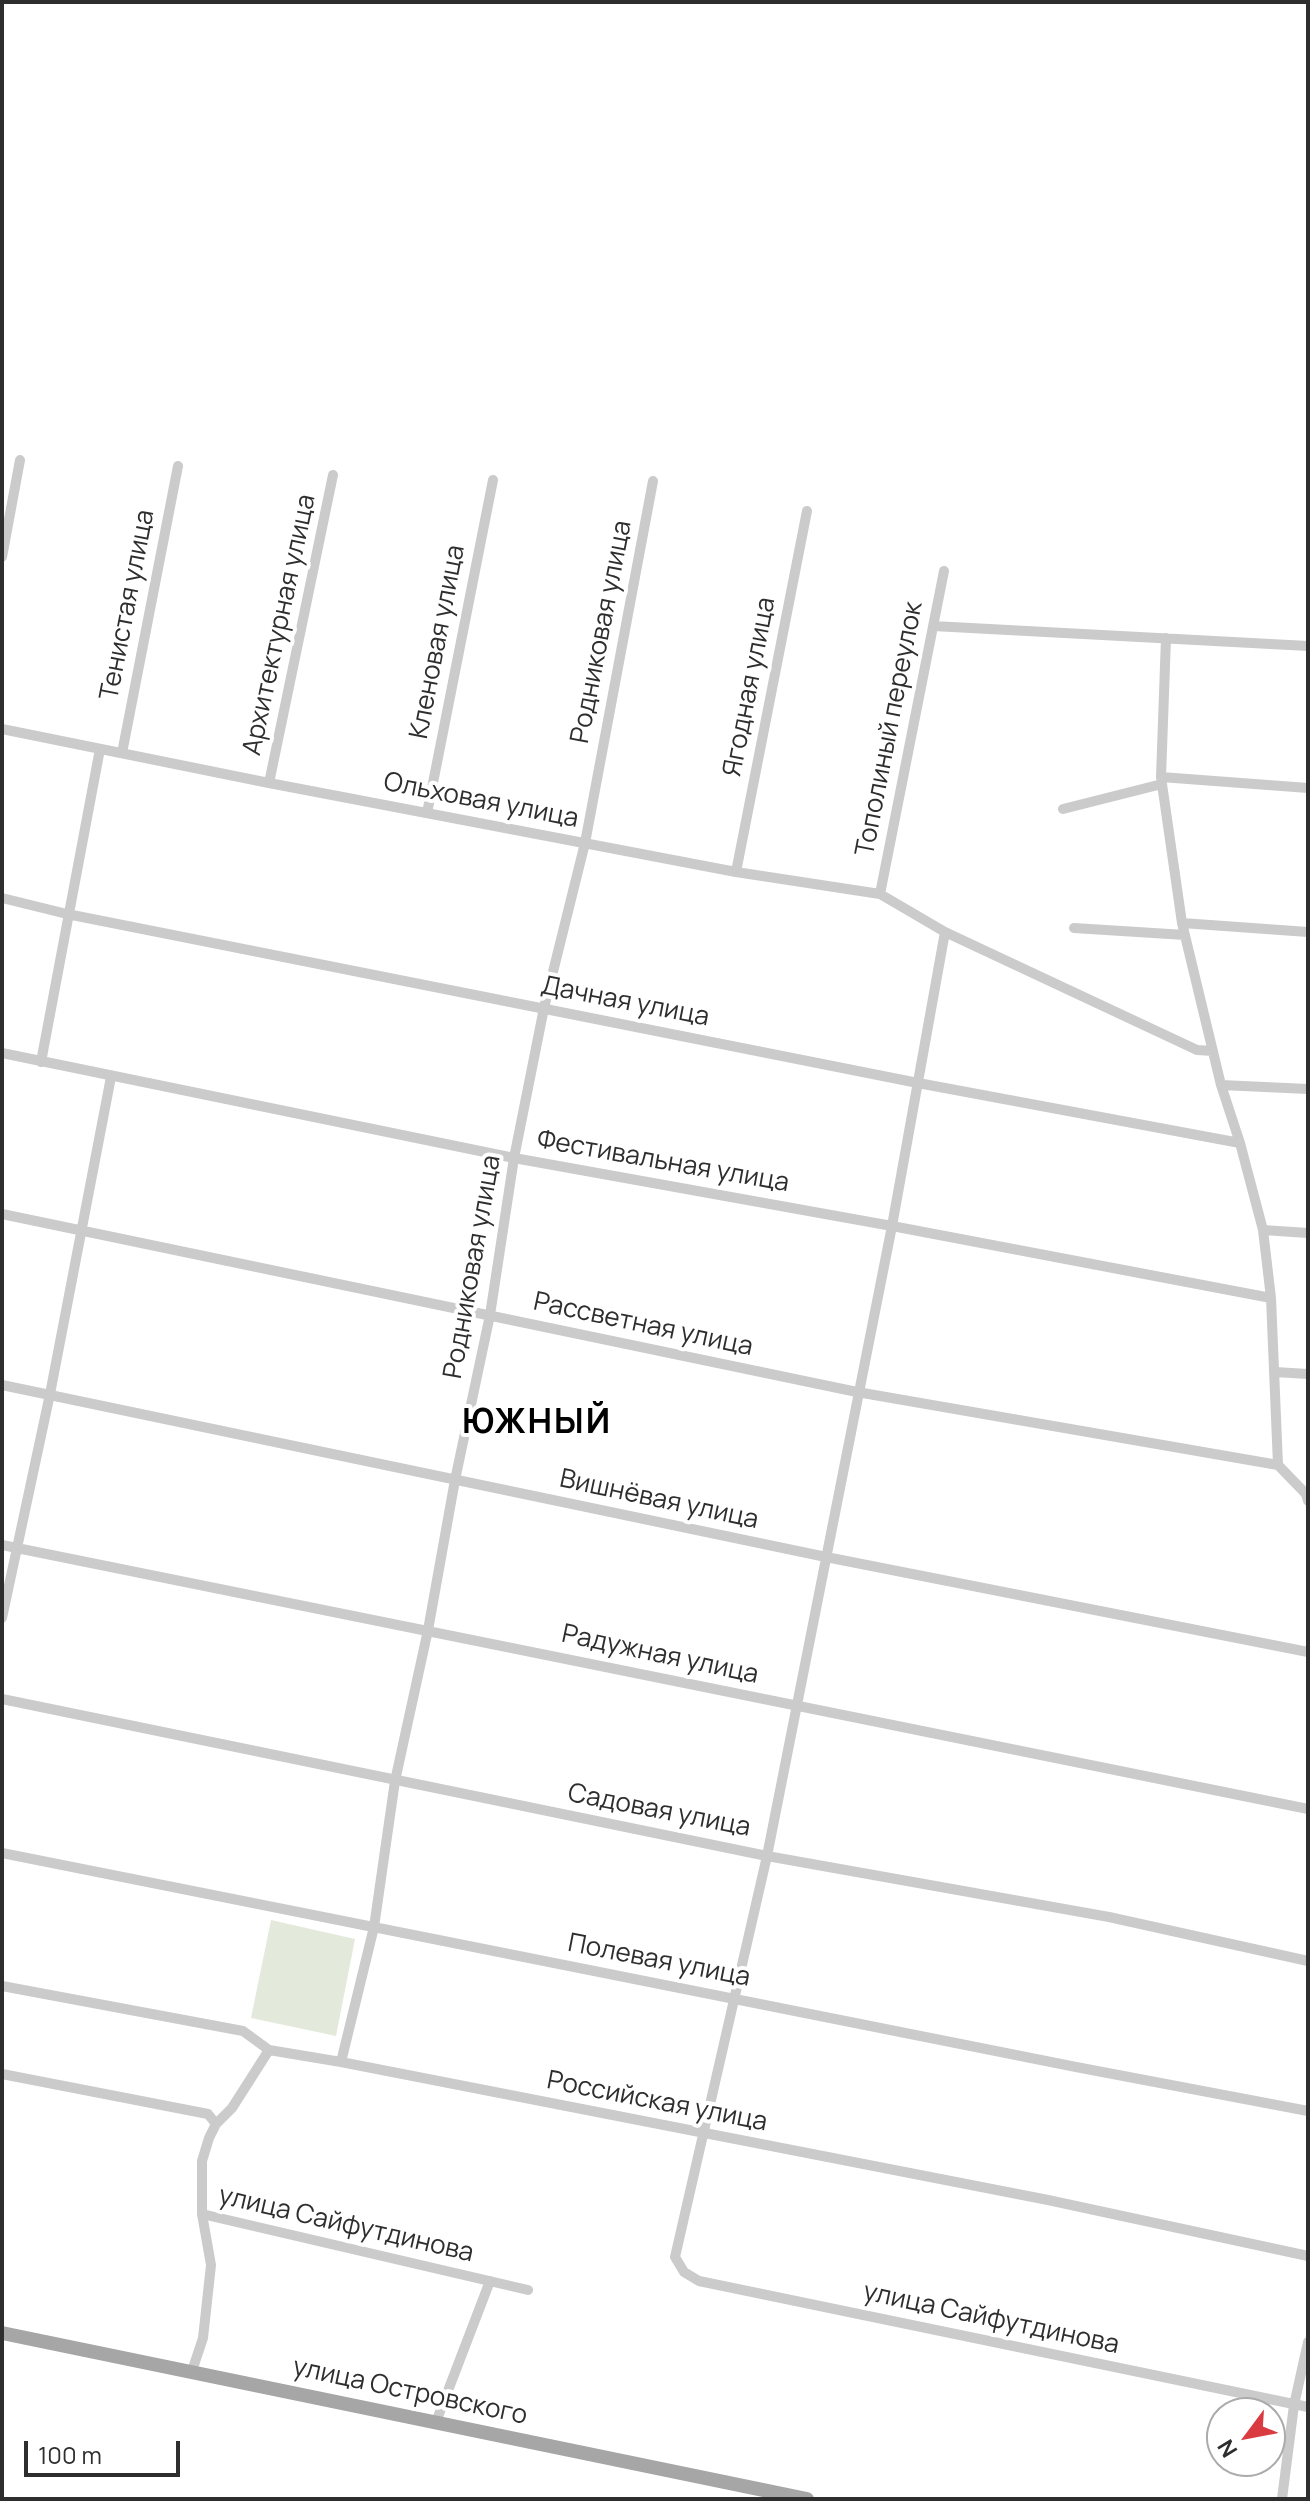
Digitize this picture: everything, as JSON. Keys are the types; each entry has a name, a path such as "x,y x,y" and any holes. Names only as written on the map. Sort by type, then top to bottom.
{"main road":[{"name":"улица Островского","path":"2,2333 807,2499"}],"street":[{"path":"2,557 20,460"},
{"name":"Тенистая улица","path":"122,753 178,466"},
{"name":"Архитектурная улица","path":"269,783 333,475"},
{"name":"Кленовая улица","path":"427,813 493,480"},
{"name":"Родниковая улица","path":"341,2062 374,1927 395,1781 490,1315 514,1158 544,1008 585,843 653,481"},
{"name":"Ягодная улица","path":"736,872 807,511"},
{"name":"Тополиный переулок","path":"880,894 944,571"},
{"path":"933,626 1308,646"},
{"path":"1166,638 1161,780 1182,923 1221,1085 1263,1230 1271,1298 1278,1465 1306,1494 1308,1501"},
{"name":"Ольховая улица","path":"2,729 736,872 880,894 945,932 1197,1050 1213,1051"},
{"path":"41,1062 100,749"},
{"path":"1063,809 1161,780 1308,788"},
{"name":"Дачная улица","path":"2,898 67,914 918,1083 1240,1143"},
{"path":"1182,923 1308,932"},
{"path":"1074,928 1185,935"},
{"path":"705,2134 767,1856 892,1226 945,932"},
{"name":"Фестивальная улица","path":"2,1053 514,1158 1271,1298"},
{"path":"2,1618 83,1231 111,1077"},
{"path":"1221,1085 1308,1089"},
{"name":"Рассветная улица","path":"2,1214 857,1392 1278,1465"},
{"path":"1263,1230 1308,1233"},
{"path":"1275,1372 1308,1374"},
{"name":"Вишнёвая улица","path":"2,1385 826,1557 1308,1652"},
{"name":"Радужная улица","path":"2,1545 1308,1809"},
{"name":"Садовая улица","path":"2,1699 767,1856 1109,1917 1308,1961"},
{"name":"Полевая улица","path":"2,1853 1308,2111"},
{"name":"Российская улица","path":"2,1986 243,2031 269,2050 1048,2200 1308,2256"},
{"path":"192,2371 203,2338 211,2265 202,2214 202,2161 216,2124 232,2108 269,2050"},
{"path":"2,2074 208,2114 216,2124"},
{"name":"улица Сайфутдинова","path":"705,2134 675,2257 684,2272 699,2281 1308,2407"},
{"name":"улица Сайфутдинова","path":"202,2214 528,2290"},
{"path":"436,2422 490,2281"},
{"path":"1282,2499 1294,2405 1308,2342"}],"shaded area":[{"path":"271,1920 355,1939 336,2036 251,2018"}],"district":[{"name":"ЮЖНЫЙ","path":"537,1423"}]}
